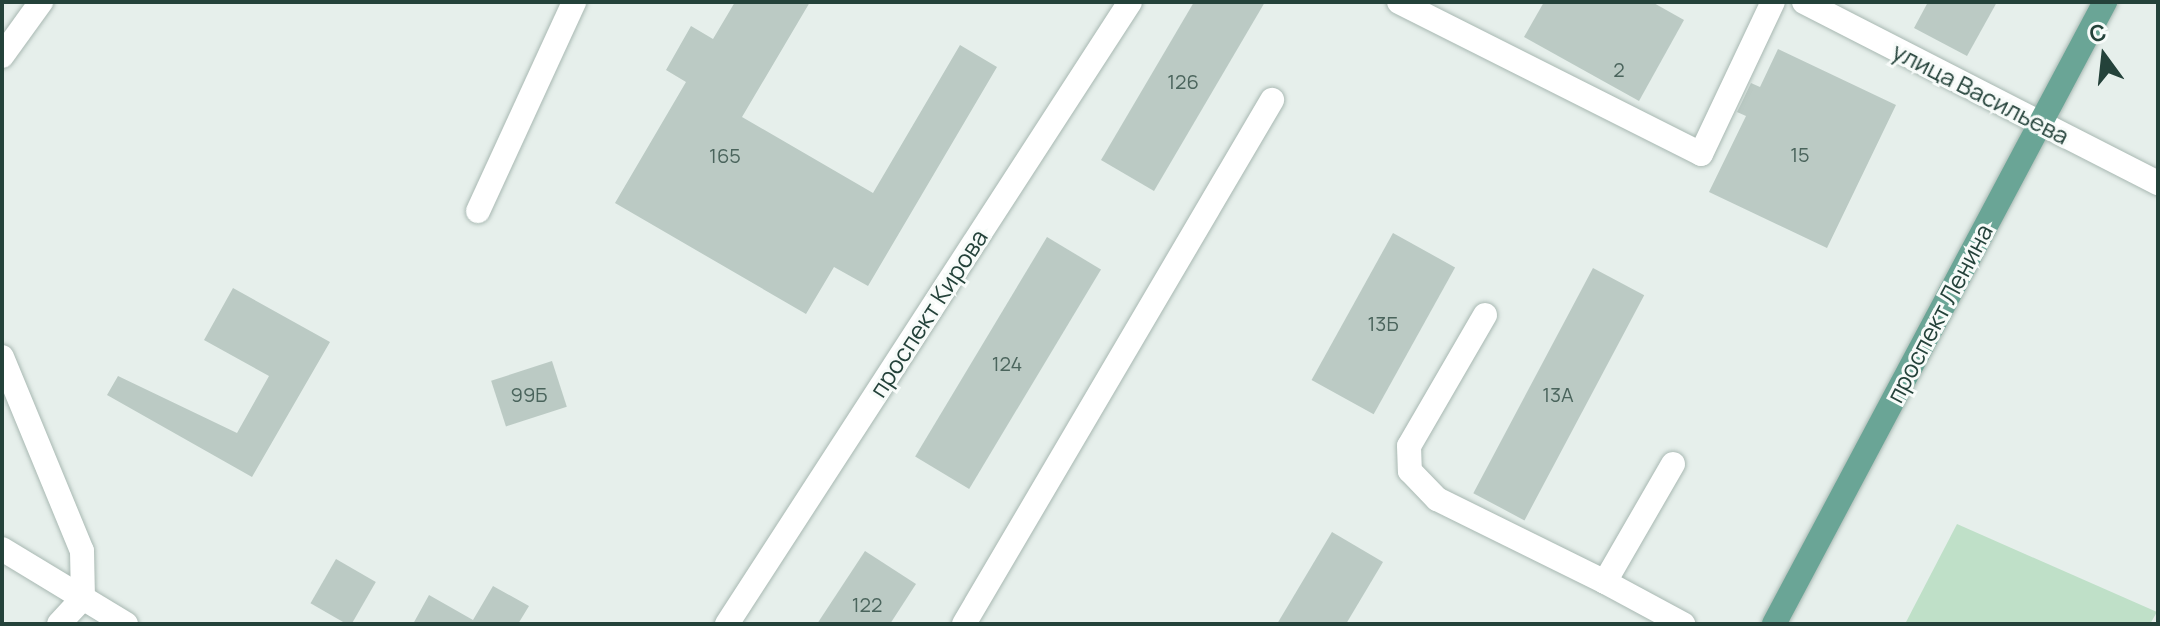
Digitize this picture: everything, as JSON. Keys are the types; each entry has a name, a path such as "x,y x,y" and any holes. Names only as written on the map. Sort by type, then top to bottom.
{"main road":[{"name":"проспект Ленина","path":"1774,624 2105,2"}],"street":[{"path":"2,56 41,2"},
{"path":"478,211 574,2"},
{"name":"проспект Кирова","path":"727,624 1130,2"},
{"path":"1399,2 1701,154 1773,2"},
{"name":"улица Васильева","path":"1804,2 2158,183"},
{"path":"964,624 1272,100"},
{"path":"1485,315 1409,446 1410,471 1437,499 1683,624"},
{"path":"2,357 82,551 83,598 59,624"},
{"path":"1605,582 1673,464"},
{"path":"2,549 126,624"}],"green space":[{"path":"1957,524 2157,612 2150,624 1905,624"}],"building":[{"path":"735,2 810,2 742,117 873,193 960,45 997,67 868,286 834,267 806,314 615,203 686,82 666,70 691,26 713,39"},
{"path":"1194,2 1265,2 1154,191 1101,160"},
{"path":"1544,2 1652,2 1684,20 1639,101 1524,37"},
{"path":"1928,2 1997,2 1967,56 1914,28"},
{"path":"1778,49 1896,105 1827,248 1709,192 1746,116 1737,112 1751,83 1760,87"},
{"path":"1393,233 1455,267 1374,414 1312,380"},
{"path":"1047,237 1101,269 969,489 915,456"},
{"path":"1593,268 1644,295 1524,520 1473,493"},
{"path":"233,288 330,342 252,477 107,395 118,376 237,433 269,376 204,340"},
{"path":"552,361 567,407 506,426 491,381"},
{"path":"1332,532 1383,562 1346,624 1277,624"},
{"path":"865,551 916,584 890,624 817,624"},
{"path":"336,559 376,582 352,624 310,603"},
{"path":"493,586 529,606 518,624 413,624 429,595 473,620"}]}
